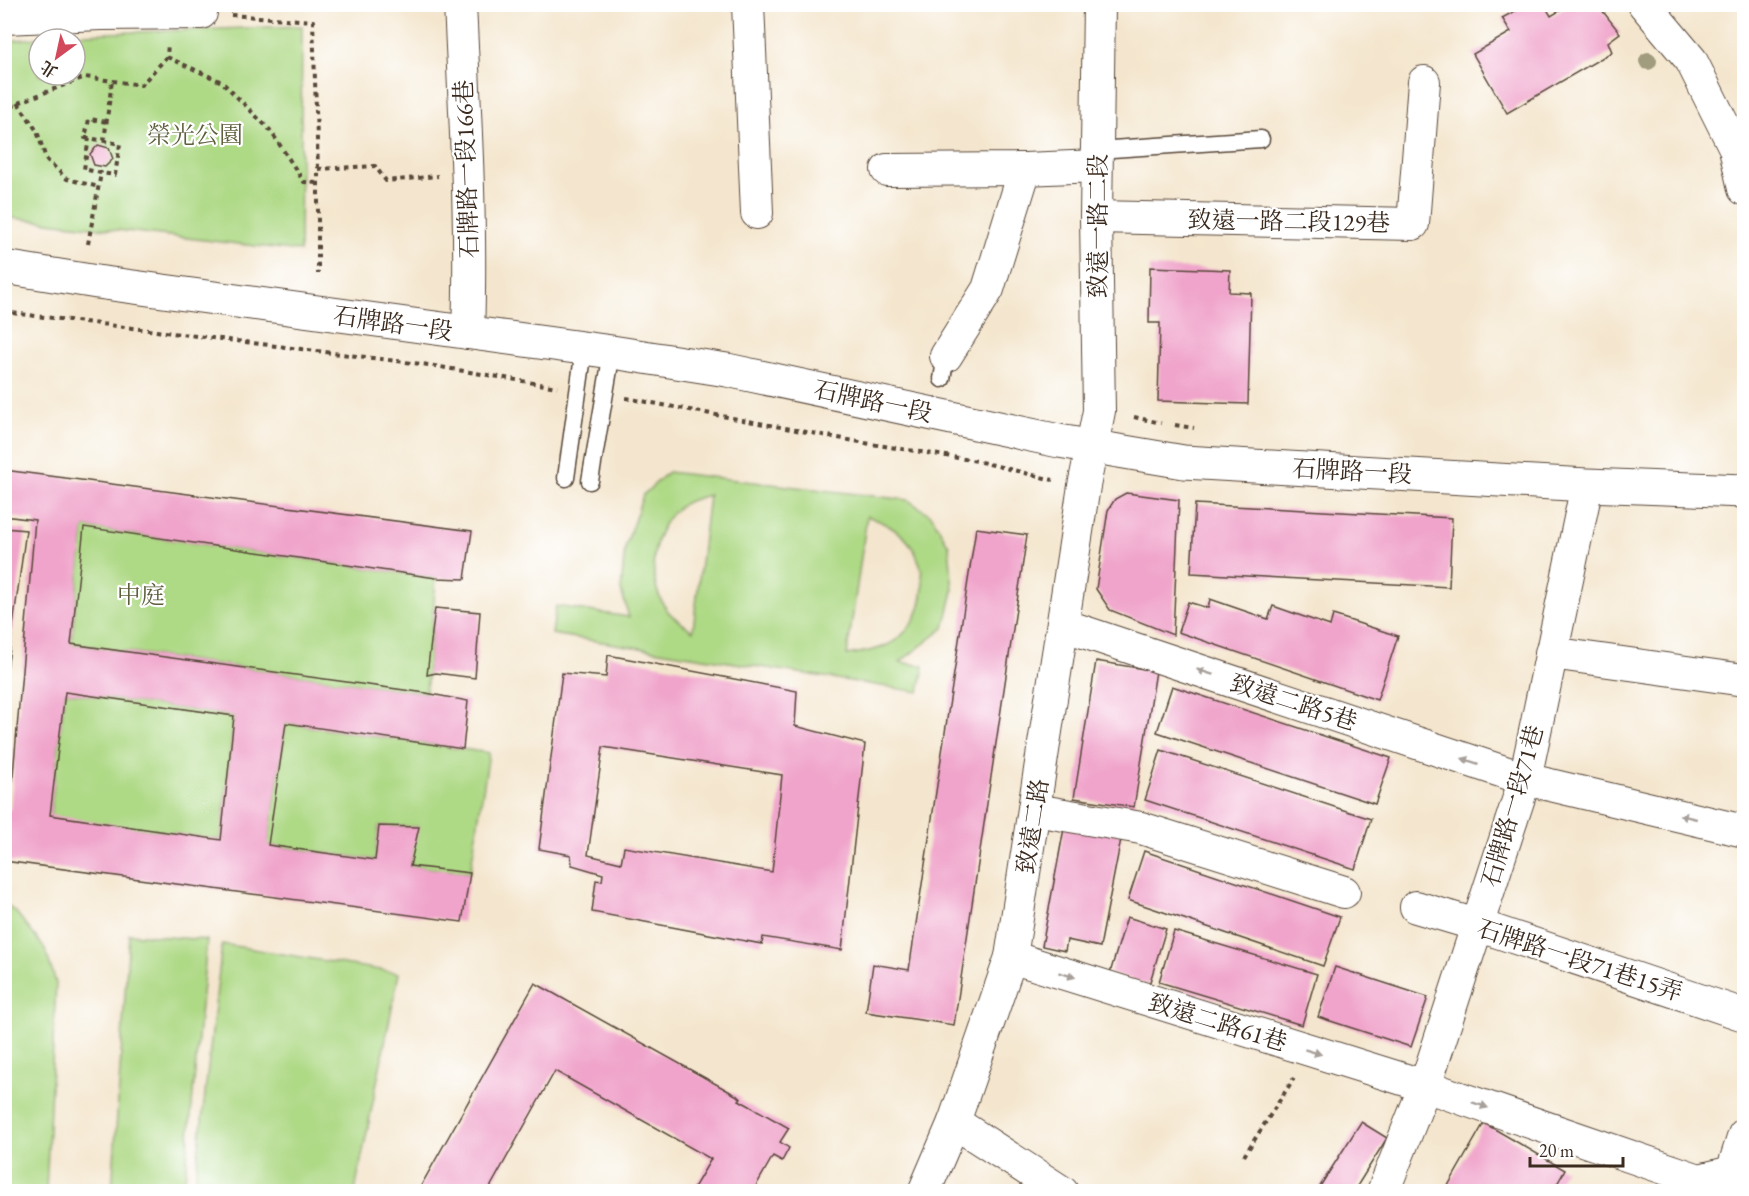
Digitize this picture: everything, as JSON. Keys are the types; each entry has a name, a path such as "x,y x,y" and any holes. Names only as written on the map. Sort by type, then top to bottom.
{"street":[{"name":"石牌路一段166巷","path":"460,4 467,173 468,333"},
{"path":"748,4 757,213"},
{"name":"致遠一路二段","path":"1092,447 1099,411 1096,158 1099,4"},
{"path":"1644,4 1691,60 1740,147 1744,189"},
{"path":"4,18 170,14 201,9"},
{"name":"致遠一路二段129巷","path":"1096,217 1413,224 1424,82"},
{"path":"888,170 1025,169 1096,158"},
{"path":"944,367 988,289 1025,169"},
{"name":"石牌路一段","path":"4,267 727,370 1092,447 1184,462 1587,485 1744,491"},
{"name":"致遠二路","path":"924,1191 954,1122 1011,957 1092,447"},
{"name":"石牌路一段71巷","path":"1383,1191 1425,1086 1525,779 1587,485"},
{"name":"致遠二路5巷","path":"1063,625 1525,779 1744,831"},
{"path":"1551,653 1744,680"},
{"path":"1035,810 1141,828 1344,892"},
{"name":"石牌路一段71巷15弄","path":"1416,908 1477,925 1744,1014"},
{"name":"致遠二路61巷","path":"1011,957 1425,1086 1699,1180 1738,1174"},
{"path":"954,1122 1062,1191"},
{"path":"1738,1174 1744,1135"}],"lane":[{"path":"1096,158 1261,139"},
{"path":"566,478 578,391 598,351"},
{"path":"590,482 606,395 598,351"}],"path":[{"path":"201,9 313,21 318,169 318,274"},
{"path":"4,113 18,103 85,77 141,85 167,57 170,14"},
{"path":"167,57 222,82 270,130 304,182 317,183"},
{"path":"105,141 112,81"},
{"path":"18,103 37,130 46,159 67,179 99,187"},
{"path":"89,138 84,169 115,175 120,144 89,138 85,138 89,119 107,122"},
{"path":"318,169 375,166 387,181 467,173"},
{"path":"88,244 101,173"},
{"path":"4,312 429,365 578,391"},
{"path":"606,395 865,443 977,461 1053,480"},
{"path":"865,443 869,435"},
{"path":"1244,1156 1311,1051"}],"green space":[{"name":"榮光公園","path":"302,26 300,251 5,217 5,41 27,39 27,87 87,87 87,34"},
{"path":"668,472 908,500 932,516 949,546 953,591 944,628 900,662 924,666 919,692 552,634 556,606 629,617 621,590 625,548 643,495","holes":["709,495 693,630 693,631 676,619 660,598 656,584 654,554 663,526 671,515 685,503","867,516 896,531 910,544 920,566 923,590 917,614 903,634 877,649 847,655"]},
{"name":"中庭","path":"84,527 436,578 426,693 71,644"},
{"path":"65,692 234,716 221,840 50,816"},
{"path":"286,723 489,753 470,873 410,866 418,827 379,826 375,860 268,845"},
{"path":"4,904 15,911 45,949 56,983 46,1191 5,1191"},
{"path":"129,934 207,940 184,1191 112,1191"},
{"path":"222,944 399,973 355,1191 194,1191"}],"building":[{"path":"1528,4 1544,4 1551,16 1571,4 1597,4 1620,33 1608,42 1612,52 1507,113 1473,54 1511,32 1502,18"},
{"path":"98,145 109,148 113,159 105,167 94,165 90,154"},
{"path":"1150,267 1230,270 1229,292 1251,293 1248,404 1158,401 1160,323 1149,323"},
{"path":"4,470 472,531 465,579 436,578 84,527 71,644 426,693 468,701 463,749 286,723 268,845 375,860 379,826 419,827 410,866 470,873 462,922 4,861 4,809 10,810 35,520 4,516","holes":["65,692 234,716 221,840 50,815"]},
{"path":"1126,493 1179,500 1173,635 1110,610 1096,589 1108,510 1115,499"},
{"path":"1195,504 1452,518 1449,587 1191,573"},
{"path":"4,528 26,530 6,677 4,676"},
{"path":"976,528 1027,535 954,1025 866,1012 873,964 909,970"},
{"path":"1210,599 1268,619 1273,606 1330,626 1333,615 1398,636 1377,700 1178,632 1188,602 1208,608"},
{"path":"435,608 480,612 475,678 436,673 427,675"},
{"path":"608,655 797,691 795,726 865,744 842,950 763,937 762,944 592,912 596,880 602,881 603,874 572,865 571,855 539,849 562,673 606,677","holes":["603,747 782,775 772,872 624,847 621,863 588,855"]},
{"path":"1096,661 1156,671 1134,807 1074,798"},
{"path":"1172,686 1391,758 1375,804 1157,732"},
{"path":"1161,750 1371,819 1355,869 1145,800"},
{"path":"1065,823 1122,834 1100,947 1067,940 1065,951 1042,946"},
{"path":"1144,851 1340,917 1323,966 1128,900"},
{"path":"1127,917 1166,929 1149,985 1110,973"},
{"path":"1174,931 1317,974 1302,1025 1159,982"},
{"path":"1335,967 1428,997 1411,1047 1318,1017"},
{"path":"535,983 741,1098 739,1100 789,1128 780,1142 789,1148 782,1161 773,1156 753,1191 692,1191 711,1159 555,1071 488,1191 418,1191"},
{"path":"1361,1122 1387,1138 1354,1191 1317,1191"},
{"path":"1484,1123 1565,1170 1553,1191 1445,1191"}]}
